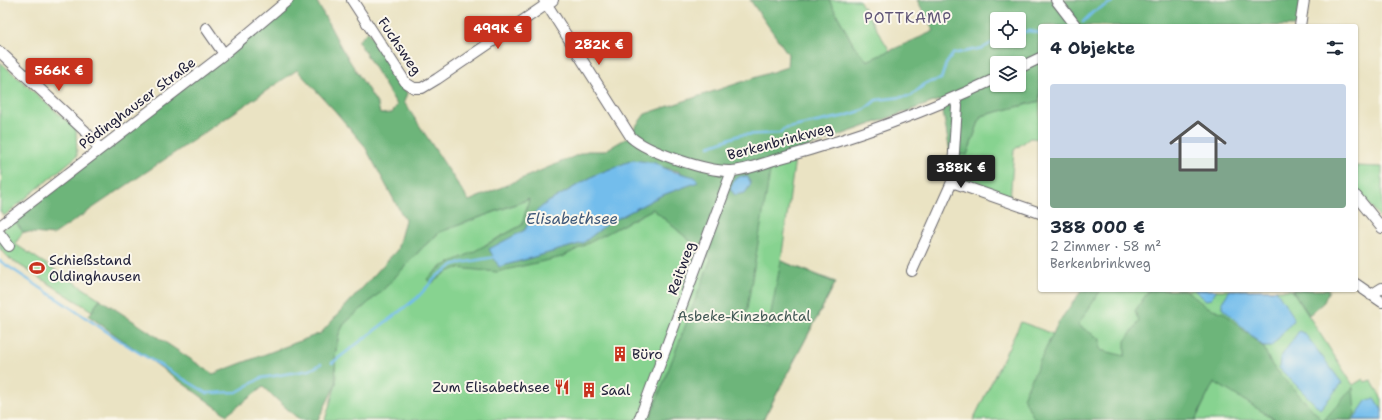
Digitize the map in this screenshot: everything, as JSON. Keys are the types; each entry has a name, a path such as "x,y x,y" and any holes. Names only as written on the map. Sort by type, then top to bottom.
{"street":[{"name":"Pödinghauser Straße","path":"0,226 224,54 288,0"},
{"name":"Fuchsweg","path":"352,0 406,83 414,88 422,88 437,79 548,1"},
{"path":"1056,0 1074,24"},
{"path":"1300,24 1304,0"},
{"name":"Berkenbrinkweg","path":"548,1 631,137 641,145 680,160 707,168 732,171 800,153 868,131 955,99 990,82"},
{"path":"206,28 224,54"},
{"path":"0,52 85,131 100,149"},
{"path":"1026,65 1038,59"},
{"path":"912,271 952,182 957,106 955,99"},
{"name":"Reitweg","path":"639,420 732,171"},
{"path":"952,182 1038,212"},
{"path":"1358,198 1382,228"},
{"path":"0,234 9,246"},
{"path":"1358,285 1382,302"},
{"path":"1371,295 1382,288"}],"green space":[{"name":"Asbeke-Kinzbachtal","path":"296,0 316,0 342,49 378,105 380,114 392,113 397,105 358,41 368,31 407,93 404,102 469,201 587,151 604,151 627,138 645,114 787,67 788,54 750,0 829,0 853,44 867,61 934,31 917,0 1302,0 1298,24 1038,24 1038,102 981,116 967,155 950,152 942,107 939,100 795,151 771,166 745,321 768,328 781,261 835,283 763,420 649,420 711,259 653,209 562,257 497,272 457,268 445,273 431,284 427,279 441,267 471,253 522,225 529,199 440,232 423,247 384,289 344,324 339,334 335,355 336,384 318,420 301,420 263,387 227,415 89,316 100,299 213,374 321,333 397,250 405,220 364,145 297,70 53,235 23,232 14,220","holes":["633,160 678,171 697,182 660,196 607,224 583,243 499,267 512,237 525,230 545,204 595,175"]},
{"path":"829,0 859,0 890,51 867,61 853,44"},
{"name":"Asbeke-Kinzbachtal","path":"970,0 1002,12 990,12 990,48 1026,48 1026,21 1038,25 1038,100 939,100 796,151 781,261 836,282 763,420 325,420 336,384 335,355 339,334 344,324 384,289 423,247 440,232 530,199 522,225 485,245 562,257 653,209 698,248 724,172 866,62 902,71"},
{"path":"0,62 76,129 77,156 4,216 0,211 2,170 0,169"},
{"path":"1038,102 1038,139 1030,138 1014,150 1010,200 957,181 959,153 967,155 981,116"},
{"path":"1358,166 1382,167 1382,220 1358,191"},
{"name":"Schießstand Oldinghausen","path":"14,220 23,232 15,244 100,299 92,311 10,259 0,249 0,231"},
{"path":"1081,292 1100,292 1078,325 1100,339 1100,350 1125,356 1125,341 1139,322 1135,311 1148,292 1188,292 1205,306 1224,313 1264,348 1271,364 1322,420 1276,420 1214,382 1195,420 1035,420 1023,397 1058,323"},
{"path":"1082,292 1293,292 1353,385 1363,379 1365,382 1371,380 1382,399 1382,420 1282,420 1206,364 1198,415 1214,381 1276,420 973,420 1021,322 1053,334 1049,342"},
{"path":"1293,292 1328,292 1324,302 1309,315"},
{"path":"1353,387 1355,414 1351,420 1324,420"}],"water":[{"name":"Elisabethsee","path":"633,160 655,163 668,170 695,177 698,182 660,196 607,224 583,243 499,267 489,249 525,230 532,215 545,204 595,175"},
{"path":"741,176 748,177 751,184 745,193 735,195 730,189 734,180"},
{"path":"1196,292 1216,292 1211,299 1206,300"},
{"path":"1229,292 1277,292 1292,314 1294,320 1271,347 1264,347 1222,308 1222,302"},
{"path":"1299,331 1305,334 1342,383 1320,409 1279,368 1280,358"},
{"path":"1374,398 1382,410 1382,420 1353,420 1366,401"}],"waterway":[{"path":"1083,22 1093,12 1116,0"},
{"path":"1026,32 1038,33"},
{"path":"709,146 740,135 780,133 784,129 845,116 864,110 876,100 911,96 926,83 941,79 946,64 953,54 983,48 990,44"},
{"path":"332,363 417,298 437,276 455,264 495,257"},
{"path":"0,261 133,349 207,393 237,392 261,378 310,370 321,364"}],"place":[{"name":"Schießstand Oldinghausen","path":"37,268"},
{"name":"Büro","path":"620,354"},
{"name":"Zum Elisabethsee","path":"562,387"},
{"name":"Saal","path":"589,390"}],"district":[{"name":"POTTKAMP","path":"908,18"}]}
